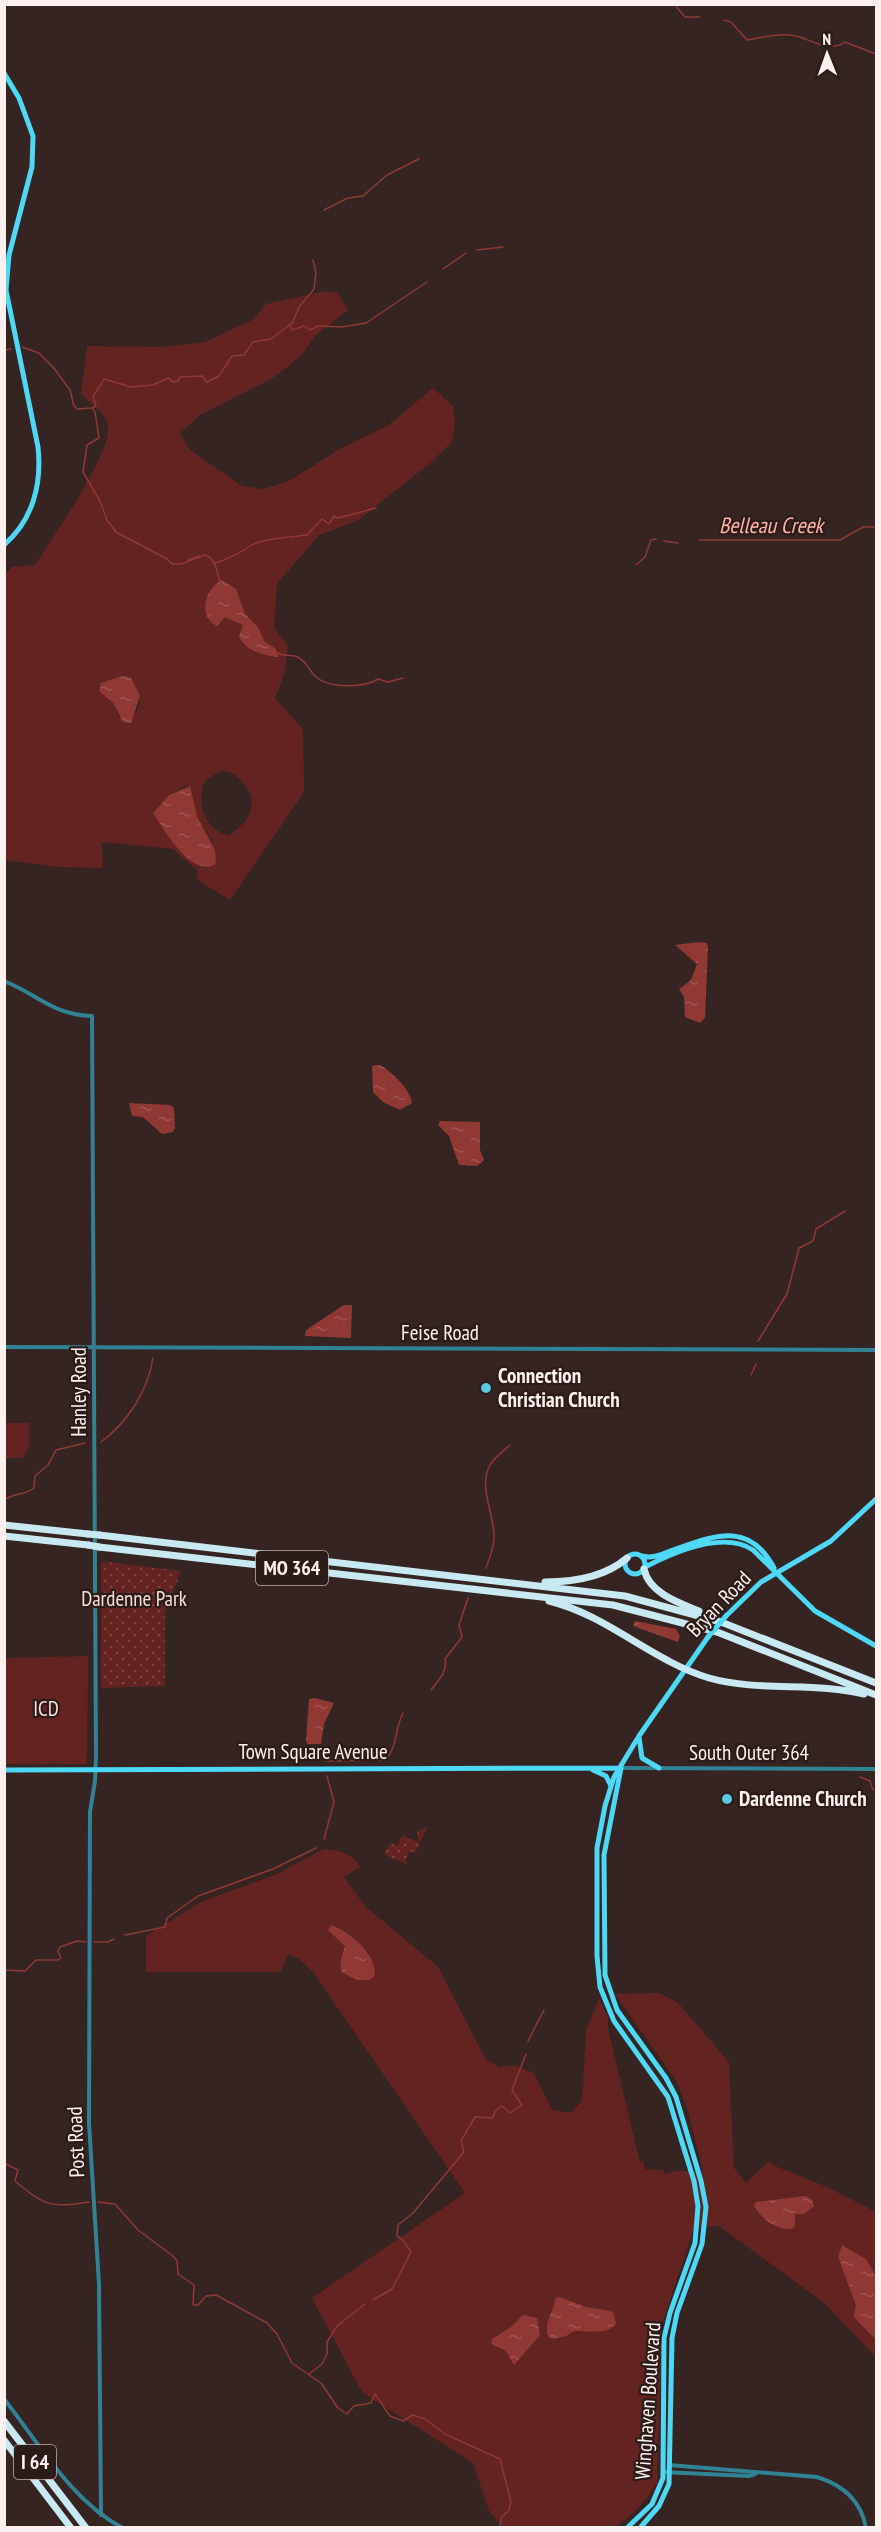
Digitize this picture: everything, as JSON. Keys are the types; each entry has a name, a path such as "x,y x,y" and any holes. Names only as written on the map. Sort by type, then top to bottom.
{"highway":[{"name":"MO 364","path":"4,1525 519,1582 638,1599 699,1615 739,1629 876,1683"},
{"name":"MO 364","path":"4,1536 613,1605 681,1621 727,1636 876,1696"},
{"path":"519,1582 582,1578 610,1570 627,1558"},
{"path":"644,1568 647,1579 664,1594 739,1629"},
{"path":"529,1595 589,1616 684,1669 718,1680 837,1690 876,1696"},
{"name":"I 64","path":"4,2421 86,2528"},
{"name":"I 64","path":"4,2440 71,2528"}],"main road":[{"path":"4,74 22,103 33,136 32,167 9,255 6,290 38,447 40,470 29,512 18,533 4,545"},
{"name":"Bryan Road","path":"621,1768 639,1736 684,1669 708,1637 749,1591 831,1541 876,1499"},
{"path":"777,1573 769,1558 756,1545 734,1535 714,1537 654,1557 634,1554 627,1558 625,1566 630,1572 638,1574 644,1568 684,1551 728,1541 749,1548 815,1611 876,1646"},
{"path":"642,1556 644,1568"},
{"path":"639,1736 642,1758 659,1768"},
{"name":"Town Square Avenue","path":"4,1770 621,1768"},
{"name":"Winghaven Boulevard","path":"621,1768 611,1786 602,1818 597,1857 597,1956 600,1987 614,2021 668,2097 694,2181 698,2206 695,2243 670,2313 664,2338 667,2468 652,2504 627,2528"},
{"name":"Winghaven Boulevard","path":"621,1768 621,1779 610,1814 605,1847 605,1975 616,2010 666,2078 676,2097 701,2181 706,2207 702,2244 677,2313 672,2337 667,2468 661,2503 640,2528"},
{"path":"588,1769 606,1776 611,1786"}],"street":[{"name":"Hanley Road","path":"4,981 27,991 60,1012 92,1016 96,1768"},
{"name":"Feise Road","path":"4,1347 876,1350"},
{"name":"Post Road","path":"96,1768 90,1812 89,2123 99,2284 101,2515"},
{"name":"South Outer 364","path":"621,1768 876,1769"},
{"path":"4,2399 75,2490 101,2515 123,2528"},
{"path":"667,2468 811,2476 834,2483 860,2506 866,2528"}],"green space":[{"path":"326,291 338,293 348,310 315,336 302,355 273,378 200,415 180,433 190,450 242,486 263,489 289,481 338,450 389,425 433,388 453,406 455,422 452,442 429,464 357,521 319,535 277,584 274,628 288,645 284,675 275,698 303,729 304,792 230,900 196,879 198,871 173,849 102,842 103,868 58,867 5,860 5,574 12,567 35,565 79,496 101,455 107,438 108,425 100,412 81,394 87,346 162,347 205,342 254,319 266,304","holes":["123,676 140,701 136,713 119,716 113,703 99,691","220,771 229,772 241,781 251,796 252,803 248,817 237,830 229,835 213,828 204,814 201,797 205,781","188,785 197,816 212,842 205,868 198,866 183,854 153,813 169,795"]},
{"path":"5,1423 29,1423 29,1448 23,1458 5,1458"},
{"name":"Dardenne Park","path":"101,1561 181,1571 165,1613 165,1686 101,1688"},
{"name":"ICD","path":"88,1656 87,1764 5,1764 5,1658"},
{"path":"428,1826 415,1853 409,1851 406,1860 408,1865 384,1854 390,1843 397,1846 402,1835 419,1843 417,1832"},
{"path":"324,1849 349,1855 357,1862 360,1867 344,1877 366,1907 438,1967 485,2058 498,2067 514,2065 534,2073 552,2110 570,2113 582,2101 586,2031 599,1998 608,2017 608,2029 640,2162 643,2160 645,2169 664,2170 664,2174 676,2171 703,2171 688,2111 677,2082 615,1994 659,1993 678,2003 729,2062 734,2168 746,2183 769,2161 775,2166 825,2186 876,2212 876,2357 823,2302 719,2226 694,2228 662,2325 657,2483 638,2508 614,2527 503,2527 489,2511 473,2463 362,2392 312,2298 465,2193 313,1972 298,1958 288,1954 281,1972 146,1972 146,1936 201,1902 277,1874"}],"water":[{"path":"222,580 236,589 245,614 257,626 265,642 276,649 278,657 261,654 245,645 239,636 243,625 225,617 217,626 211,622 205,609 206,603 211,590"},
{"path":"123,676 131,678 140,696 131,723 123,722 113,703 99,691 101,683"},
{"path":"190,786 197,816 215,850 216,864 207,867 198,865 180,851 153,813 169,795"},
{"path":"707,943 708,947 705,1018 700,1023 685,1017 684,997 679,989 691,980 697,964 675,945"},
{"path":"380,1065 400,1081 412,1103 400,1110 383,1102 373,1092 372,1066"},
{"path":"129,1103 170,1105 174,1108 175,1128 173,1132 162,1134 143,1117 132,1116"},
{"path":"440,1121 480,1122 480,1150 484,1160 477,1166 459,1165 449,1136 438,1125"},
{"path":"344,1305 352,1305 351,1338 305,1336 306,1330"},
{"path":"635,1621 676,1629 680,1636 678,1642 633,1626"},
{"path":"315,1698 334,1703 324,1724 321,1744 307,1744 309,1699"},
{"path":"331,1925 354,1939 368,1953 374,1969 374,1977 362,1980 342,1972 340,1963 345,1946 328,1930"},
{"path":"806,2196 812,2200 814,2206 804,2214 795,2214 795,2226 792,2229 780,2228 770,2223 754,2206 756,2202"},
{"path":"842,2245 866,2259 876,2276 876,2340 854,2317 856,2305 838,2257"},
{"path":"560,2297 586,2307 611,2311 616,2324 607,2330 574,2331 566,2336 552,2339 548,2336 547,2326 555,2299"},
{"path":"523,2315 537,2318 540,2335 514,2365 505,2350 491,2344 492,2339 511,2327"}],"waterway":[{"path":"674,4 685,17 700,17"},
{"path":"724,20 731,22 747,40 773,35 790,35 831,47 845,42 876,54"},
{"path":"324,210 348,198 363,196 387,175 419,159"},
{"path":"477,250 503,247"},
{"path":"443,269 466,253"},
{"path":"220,582 216,566 209,557 205,555 181,564 172,564 167,559 116,532 107,520 100,501 83,472 87,445 99,438 95,412 92,408 96,406 93,397 104,379 131,387 153,385 169,378 173,382 178,381 180,377 202,376 207,382 219,376 232,356 244,355 253,342 271,339 293,322 299,307 314,289 316,273 313,260"},
{"path":"290,325 292,330 304,326 310,330 318,326 342,327 366,323 427,282"},
{"path":"22,347 39,353 53,367 70,390 74,406 78,409 91,408"},
{"path":"4,350 11,349"},
{"path":"215,563 234,556 257,543 307,535 322,519 329,524 334,516 338,518 376,508"},
{"name":"Belleau Creek","path":"699,540 840,540 863,527 876,527"},
{"name":"Belleau Creek","path":"636,565 645,557 651,540 656,539"},
{"name":"Belleau Creek","path":"664,541 678,543"},
{"path":"188,560 200,556"},
{"path":"277,653 299,658 315,676 337,685 364,684 378,679 388,682 403,678"},
{"path":"758,1341 787,1294 799,1248 813,1241 816,1229 845,1211"},
{"path":"101,1442 119,1426 135,1405 146,1382 153,1358"},
{"path":"751,1375 756,1364"},
{"path":"4,1500 34,1488 35,1476 48,1465 56,1450 85,1443"},
{"path":"486,1568 493,1548 494,1536 486,1491 487,1473 494,1459 510,1445"},
{"path":"431,1690 444,1672 445,1659 462,1637 459,1625 468,1598"},
{"path":"323,1757 326,1761 386,1760 390,1755 403,1713"},
{"path":"324,1839 334,1802 327,1776"},
{"path":"860,1777 870,1781 873,1790"},
{"path":"125,1935 165,1927 167,1918 198,1896 273,1869 316,1848"},
{"path":"94,1942 108,1942 114,1939"},
{"path":"4,1970 25,1971 36,1960 58,1960 61,1958 58,1951 60,1947 77,1941 86,1942"},
{"path":"528,2041 544,2010"},
{"path":"373,2300 392,2289 411,2252 403,2240 397,2236 398,2225 413,2213 464,2152 461,2141 475,2117 493,2118 495,2111 502,2106 510,2113 522,2105 512,2090 526,2054"},
{"path":"4,2163 18,2170 15,2181 41,2200 56,2205 89,2202"},
{"path":"98,2202 115,2204 138,2230 173,2256 177,2261 178,2274 194,2285 193,2305 198,2305 206,2296 216,2295 267,2323 277,2334 292,2363 321,2383 338,2408 347,2414 354,2406 371,2403 375,2394 390,2416 403,2421 413,2415 425,2419 445,2434 500,2459 511,2502 509,2510 501,2518 500,2528"},
{"path":"309,2374 322,2364 327,2354 327,2342 337,2326 365,2304"}],"place":[{"name":"Connection Christian Church","path":"486,1388"},
{"name":"Dardenne Church","path":"727,1799"}]}
